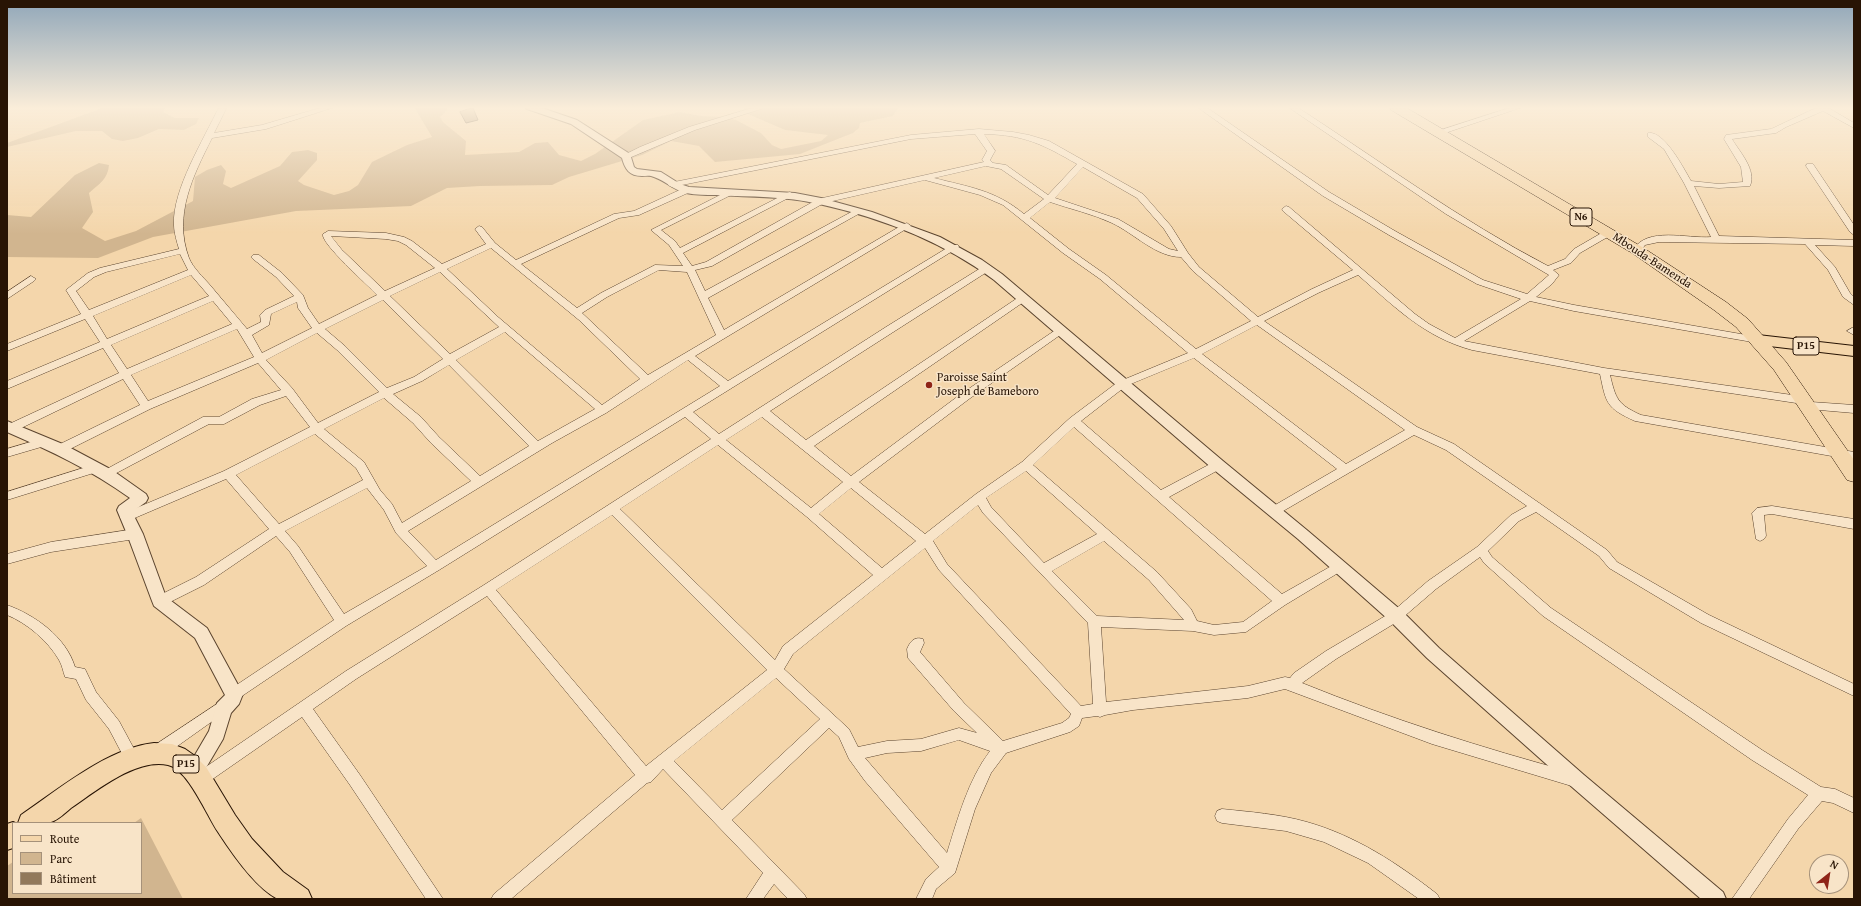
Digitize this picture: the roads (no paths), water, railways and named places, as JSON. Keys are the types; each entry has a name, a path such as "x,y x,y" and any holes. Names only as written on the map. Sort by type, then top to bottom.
{"highway":[{"name":"Mbouda-Bamenda","path":"1468,149 1637,250 1720,306 1742,323 1780,366 1848,455 1854,474"}],"main road":[{"name":"P15","path":"1758,340 1854,351"},
{"name":"P15","path":"144,757 173,755 182,759 197,776 222,817 259,868 284,890 299,899"},
{"path":"32,822 104,775 144,757"}],"street":[{"path":"203,149 190,174 180,206 178,225 183,251 187,262 246,334 265,367 288,391 317,429 360,465 376,493 388,508 400,530 435,567"},
{"path":"616,149 626,156 628,166 633,171 656,174 672,186 687,190 790,195 821,201 907,226 955,247 987,268 1396,616 1433,653 1578,781 1716,899"},
{"path":"626,156 640,149"},
{"path":"672,186 851,149"},
{"path":"990,149 991,151 986,160 990,164"},
{"path":"1057,149 1140,196 1168,228 1184,254 1204,277 1257,321 1413,430 1450,447 1589,543 1603,554 1613,565 1665,597 1704,619 1854,690"},
{"path":"1261,149 1319,190 1480,282 1528,298 1574,308 1758,340"},
{"path":"1356,149 1398,180 1456,218 1485,236 1547,269 1554,275 1552,281 1528,298 1455,342"},
{"path":"1668,149 1688,183 1716,239"},
{"path":"1688,183 1719,186 1747,184 1748,180 1746,172 1734,149"},
{"path":"577,312 604,295 658,267 690,269 705,266 821,201 927,179 952,171 990,164 999,165 1006,168 1049,199 1115,221 1166,251 1173,254 1184,254"},
{"path":"1024,218 1049,199 1082,164"},
{"path":"1810,166 1854,232"},
{"path":"927,179 990,195 1006,203 1066,251 1097,272 1222,376 1262,404 1344,470"},
{"path":"515,264 617,216 636,213 687,190"},
{"path":"722,336 690,269 669,240 657,233 656,229 731,193"},
{"path":"678,252 790,195"},
{"path":"1286,209 1318,239 1359,271 1415,319 1439,335 1455,342 1472,347 1604,371 1746,391 1807,403 1854,409"},
{"path":"704,296 858,212"},
{"path":"400,530 537,447 602,410 647,380 907,226"},
{"path":"479,229 491,245 577,312 607,339 647,380"},
{"path":"1547,269 1568,261 1577,251 1608,232"},
{"path":"537,447 339,252 326,236 327,235 331,233 356,234 400,239 409,243 441,268 505,328 602,410"},
{"path":"1637,250 1642,243 1658,239 1703,242 1716,239 1854,243"},
{"path":"1808,242 1832,269 1846,295 1854,302"},
{"path":"60,449 146,406 261,358 384,295 491,245"},
{"path":"7,610 18,614 44,632 65,658 70,673 80,672 91,696 114,725 144,757 342,622 435,567 524,510 955,247"},
{"path":"146,406 71,292 74,287 103,270 183,251"},
{"path":"256,257 279,275 300,297 303,308 318,329 341,348 386,393 417,420 435,440 479,482"},
{"path":"197,776 351,674 488,589 762,411 987,268"},
{"path":"7,348 193,271"},
{"path":"499,899 646,777 664,760 776,670 788,650 980,497 1026,465 1074,421 1122,384 1196,353 1359,271"},
{"path":"7,296 32,279"},
{"path":"7,384 104,342 215,297"},
{"path":"246,334 266,323 265,316 268,312 300,297"},
{"path":"806,446 1022,298"},
{"path":"9,427 125,374 238,325"},
{"path":"126,517 228,474 386,393 418,379 468,348 505,328"},
{"path":"811,514 850,482 955,404 1060,330"},
{"path":"689,356 727,386"},
{"path":"1604,371 1611,400 1625,412 1639,418 1848,455"},
{"path":"7,496 101,471 207,420 220,420 256,402 288,391"},
{"path":"762,411 931,546 943,567 1078,713"},
{"path":"685,412 811,514 882,575"},
{"path":"1074,421 1281,601"},
{"path":"9,427 60,449 101,471 141,498 124,510 135,534 140,551 160,601 202,633 234,696"},
{"path":"1274,511 1294,498 1404,438 1413,430"},
{"path":"7,453 44,442"},
{"path":"1026,465 1152,576 1187,613 1193,626"},
{"path":"1161,496 1218,465"},
{"path":"228,474 294,549 342,622"},
{"path":"160,601 200,581 278,530 370,481"},
{"path":"980,497 987,510 1043,570 1094,621 1100,711"},
{"path":"1293,685 1300,677 1331,655 1396,616 1432,585 1481,550 1515,518 1535,507"},
{"path":"612,508 776,670 844,733 854,754 889,799 950,868"},
{"path":"1760,536 1758,514 1761,511 1772,510 1854,524"},
{"path":"7,559 51,546 135,534"},
{"path":"1043,570 1106,534"},
{"path":"1481,550 1488,560 1547,612 1757,755 1819,794 1835,796 1854,806"},
{"path":"1094,621 1193,626 1214,630 1246,627 1281,601 1339,567"},
{"path":"488,589 646,777"},
{"path":"918,643 913,649 913,654 959,707 1001,748"},
{"path":"1078,713 1100,711 1133,704 1248,692 1285,683 1419,735 1485,756 1578,781"},
{"path":"197,776 204,757 217,733 223,709 234,696"},
{"path":"303,707 355,780 435,899"},
{"path":"924,899 931,884 950,868 968,809 986,768 1001,748 1065,728 1074,722 1078,713"},
{"path":"723,819 830,719"},
{"path":"854,754 887,747 921,745 959,734 1001,748"},
{"path":"664,760 723,819 799,899"},
{"path":"1740,899 1793,824 1819,794"},
{"path":"1222,816 1286,824 1307,829 1348,844 1378,861 1432,899"},
{"path":"754,899 773,872"}],"place":[{"name":"Paroisse Saint Joseph de Bameboro","path":"929,385"}]}
